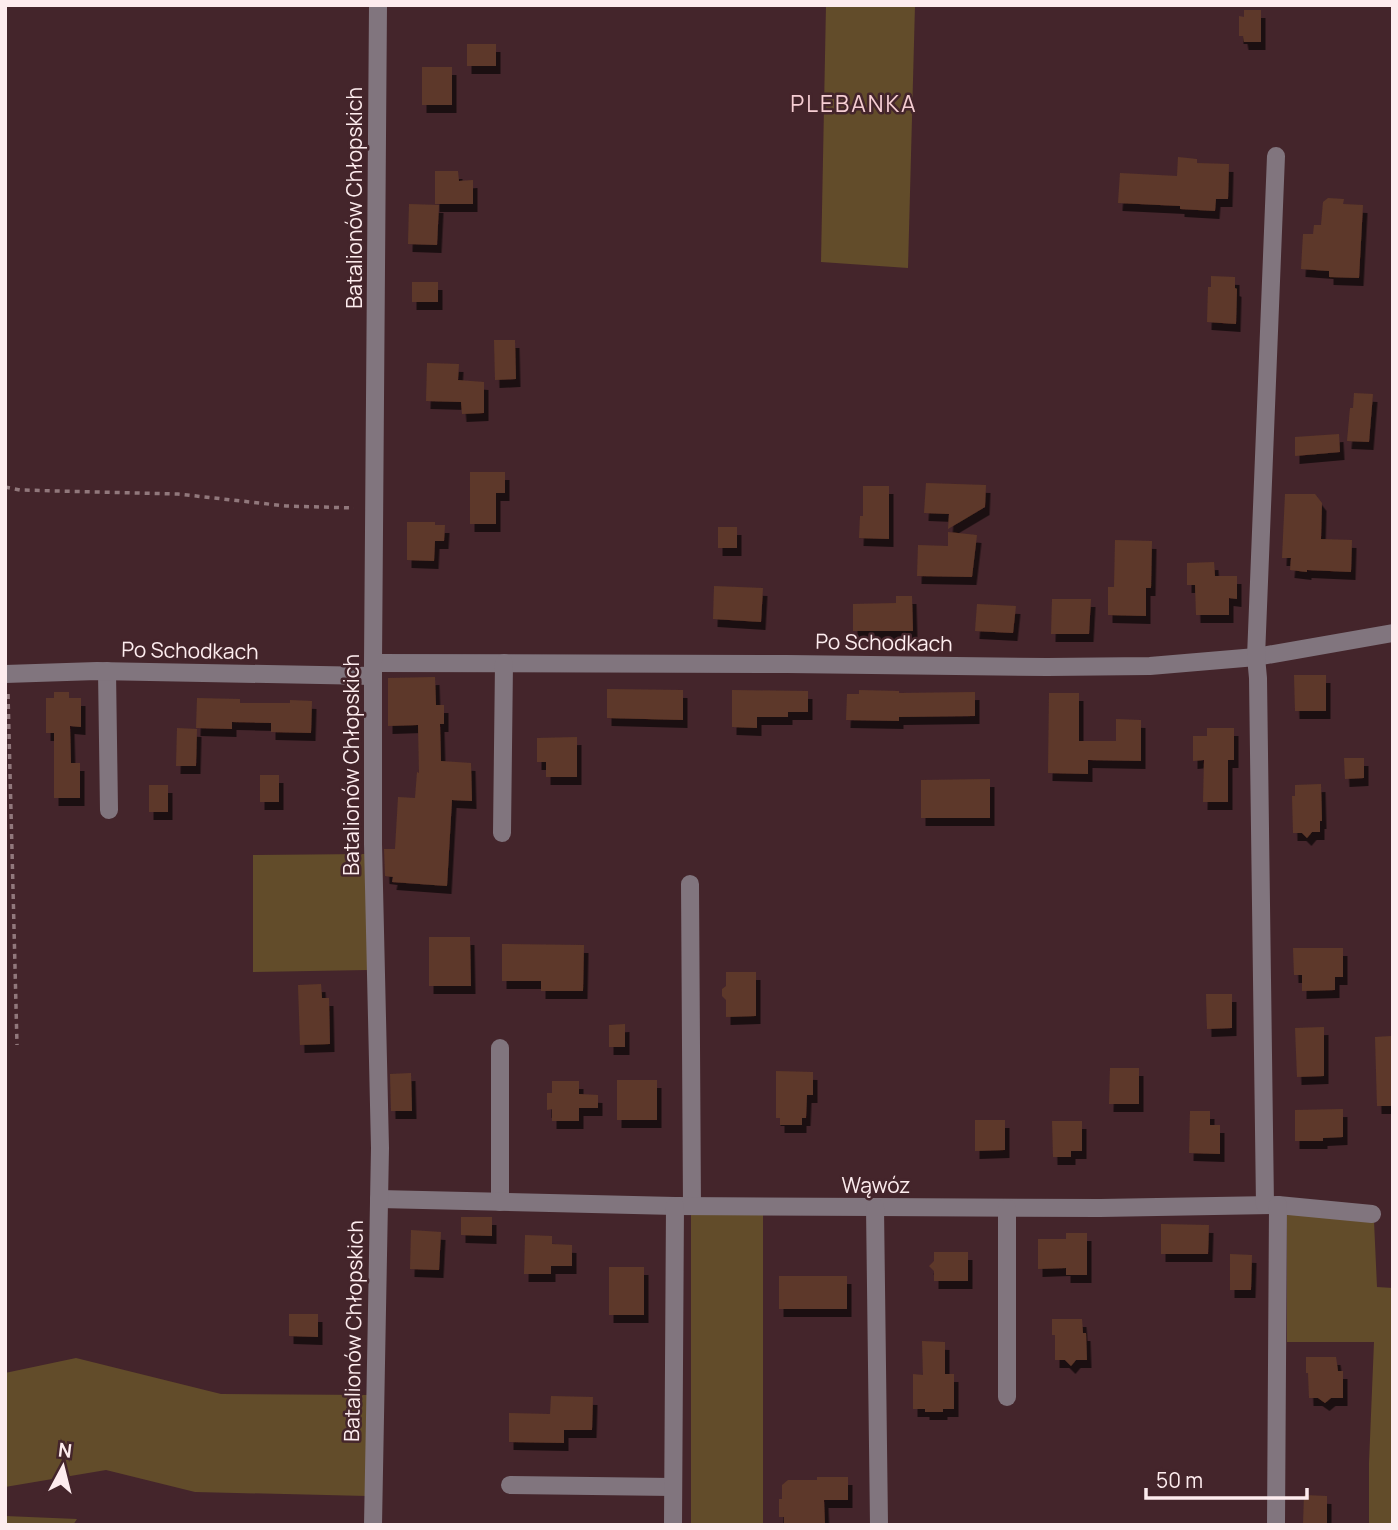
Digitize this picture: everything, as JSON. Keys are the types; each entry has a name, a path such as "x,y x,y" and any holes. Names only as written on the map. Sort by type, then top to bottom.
{"street":[{"name":"Batalionów Chłopskich","path":"373,1525 380,1148 373,844 378,5"},
{"path":"1276,156 1256,657 1271,1205 1276,1525"},
{"name":"Po Schodkach","path":"7,674 373,670 504,663 1150,666 1256,657 1393,633"},
{"path":"502,833 504,663"},
{"path":"107,671 109,810"},
{"path":"673,1525 684,1206 690,884"},
{"path":"500,1048 500,1202"},
{"name":"Wąwóz","path":"379,1199 875,1208 1271,1205 1372,1214"},
{"path":"875,1208 878,1525"},
{"path":"1007,1208 1007,1397"},
{"path":"510,1485 673,1488"}],"path":[{"path":"5,487 20,490 177,494 286,506 374,509"},
{"path":"7,674 17,1045"}],"shaded area":[{"path":"826,5 915,5 908,268 821,262"},
{"path":"365,854 368,970 253,972 253,855"},
{"path":"763,1213 763,1525 691,1525 691,1214"},
{"path":"1287,1214 1374,1221 1377,1287 1393,1288 1393,1525 1369,1525 1374,1342 1287,1342"},
{"path":"76,1358 221,1394 369,1395 367,1496 195,1492 106,1470 5,1487 5,1373"},
{"path":"5,1516 77,1519 73,1525 5,1525"}],"building":[{"path":"1244,10 1261,10 1261,42 1244,42 1243,36 1239,36 1239,16 1244,17"},
{"path":"467,44 496,44 496,66 467,66"},
{"path":"422,67 452,67 452,105 422,105"},
{"path":"1178,157 1197,159 1197,163 1229,164 1228,199 1216,199 1215,211 1180,209 1180,206 1118,203 1120,173 1177,176"},
{"path":"435,171 458,171 459,181 473,180 473,204 435,204"},
{"path":"1328,198 1344,199 1343,204 1363,205 1359,278 1329,277 1329,271 1301,269 1303,234 1313,234 1314,225 1321,225 1323,202"},
{"path":"409,204 439,205 437,245 408,244"},
{"path":"1211,276 1235,277 1236,324 1207,322"},
{"path":"412,282 438,282 438,302 412,302"},
{"path":"494,340 515,340 516,379 495,380"},
{"path":"427,363 459,364 458,380 484,382 484,413 462,414 461,402 426,401"},
{"path":"1354,393 1373,394 1369,442 1347,441"},
{"path":"1339,434 1340,452 1295,456 1295,437"},
{"path":"470,472 505,472 505,493 496,493 496,524 470,524"},
{"path":"926,483 986,485 985,507 948,529 949,514 924,513"},
{"path":"863,486 889,486 889,539 859,538 860,516 863,516"},
{"path":"1285,494 1315,494 1322,503 1321,539 1352,540 1351,572 1290,570 1291,558 1282,558"},
{"path":"407,522 435,522 435,525 445,525 444,541 435,541 434,561 407,560"},
{"path":"718,527 737,527 737,548 718,548"},
{"path":"948,532 977,535 972,577 917,576 918,545 948,546"},
{"path":"1115,540 1152,541 1151,588 1146,588 1146,616 1108,615 1108,587 1114,587"},
{"path":"1214,562 1215,576 1237,576 1237,599 1229,598 1229,615 1196,615 1195,585 1187,585 1187,563"},
{"path":"714,586 763,588 761,622 713,619"},
{"path":"896,596 912,596 913,631 853,631 853,604 896,603"},
{"path":"1052,599 1091,599 1089,634 1051,634"},
{"path":"977,604 1016,606 1013,633 975,631"},
{"path":"1294,675 1326,675 1326,711 1295,711"},
{"path":"435,677 436,705 444,705 444,724 440,724 441,761 471,763 472,801 452,800 447,886 392,882 393,877 385,876 384,849 395,849 398,797 415,798 417,772 419,773 418,725 388,726 388,678"},
{"path":"607,689 683,690 683,720 607,718"},
{"path":"732,690 808,691 808,712 788,712 788,717 757,717 757,728 732,727"},
{"path":"859,690 899,693 975,692 975,716 899,717 899,721 846,720 847,694 859,694"},
{"path":"54,692 69,692 69,698 81,698 81,727 70,726 71,763 80,763 80,798 54,798 54,733 46,733 46,698 54,698"},
{"path":"1049,693 1079,693 1079,741 1116,741 1116,719 1141,720 1141,761 1088,760 1088,774 1048,773"},
{"path":"197,698 240,699 240,703 312,701 311,733 271,732 271,723 232,722 232,729 196,728"},
{"path":"177,728 197,729 196,766 176,766"},
{"path":"1207,728 1234,728 1234,760 1228,760 1228,802 1203,802 1204,760 1193,761 1193,736 1207,736"},
{"path":"577,737 577,777 546,777 546,762 537,762 537,738"},
{"path":"1344,758 1364,758 1364,778 1345,779"},
{"path":"260,775 279,775 279,802 260,802"},
{"path":"990,779 990,818 921,818 921,780"},
{"path":"1321,784 1320,832 1312,832 1307,838 1302,833 1293,833 1292,796 1295,796 1295,785"},
{"path":"149,785 168,785 168,812 149,812"},
{"path":"429,937 470,937 471,986 429,986"},
{"path":"502,944 584,945 583,991 541,991 541,981 502,981"},
{"path":"1293,948 1343,948 1343,977 1335,977 1335,990 1302,991 1302,975 1294,975"},
{"path":"726,972 756,972 756,1016 726,1017 726,1000 722,996 722,989 726,986"},
{"path":"321,984 322,998 329,998 330,1044 300,1045 298,985"},
{"path":"1206,994 1232,994 1232,1028 1207,1029"},
{"path":"625,1024 625,1047 609,1047 609,1025"},
{"path":"1324,1027 1324,1076 1297,1077 1295,1028"},
{"path":"1391,1036 1393,1106 1377,1106 1375,1037"},
{"path":"1110,1068 1139,1068 1139,1104 1109,1104"},
{"path":"776,1071 813,1072 813,1095 807,1095 806,1118 802,1118 802,1125 780,1125 780,1118 776,1118"},
{"path":"411,1073 412,1111 391,1111 390,1074"},
{"path":"617,1080 657,1080 657,1120 617,1120"},
{"path":"552,1081 579,1081 579,1094 598,1095 598,1108 579,1108 579,1121 552,1121 552,1109 547,1110 547,1093 552,1093"},
{"path":"1343,1109 1343,1137 1323,1138 1323,1141 1295,1141 1295,1110"},
{"path":"1190,1111 1210,1111 1210,1125 1220,1125 1220,1154 1189,1153"},
{"path":"975,1120 1005,1120 1005,1150 975,1151"},
{"path":"1052,1121 1082,1121 1082,1151 1071,1151 1071,1157 1053,1157"},
{"path":"461,1217 492,1217 492,1236 461,1235"},
{"path":"1161,1224 1209,1225 1208,1254 1161,1254"},
{"path":"411,1230 441,1232 439,1270 410,1269"},
{"path":"1066,1233 1087,1233 1087,1275 1066,1275 1066,1268 1038,1269 1038,1239 1066,1239"},
{"path":"525,1235 552,1236 552,1244 572,1245 572,1266 551,1266 551,1274 524,1274"},
{"path":"934,1252 968,1252 968,1281 934,1281 934,1271 929,1266 934,1261"},
{"path":"1230,1254 1252,1255 1251,1290 1230,1290"},
{"path":"609,1267 644,1267 644,1315 609,1315"},
{"path":"779,1276 847,1276 847,1309 779,1309"},
{"path":"289,1314 318,1314 318,1337 289,1336"},
{"path":"1052,1319 1082,1319 1083,1333 1086,1333 1087,1360 1076,1360 1071,1366 1065,1360 1055,1360"},
{"path":"922,1341 945,1342 945,1374 954,1374 954,1409 925,1412 925,1409 913,1409 913,1374 923,1375"},
{"path":"1306,1357 1336,1357 1338,1371 1343,1371 1343,1398 1331,1398 1325,1403 1318,1398 1309,1398"},
{"path":"551,1396 593,1397 592,1430 564,1430 564,1443 509,1442 509,1413 550,1414"},
{"path":"817,1477 848,1477 848,1500 824,1500 825,1525 784,1525 784,1517 779,1517 782,1485 788,1480 817,1480"},
{"path":"1304,1495 1327,1496 1327,1525 1303,1525"}],"district":[{"name":"PLEBANKA","path":"854,103"}]}
